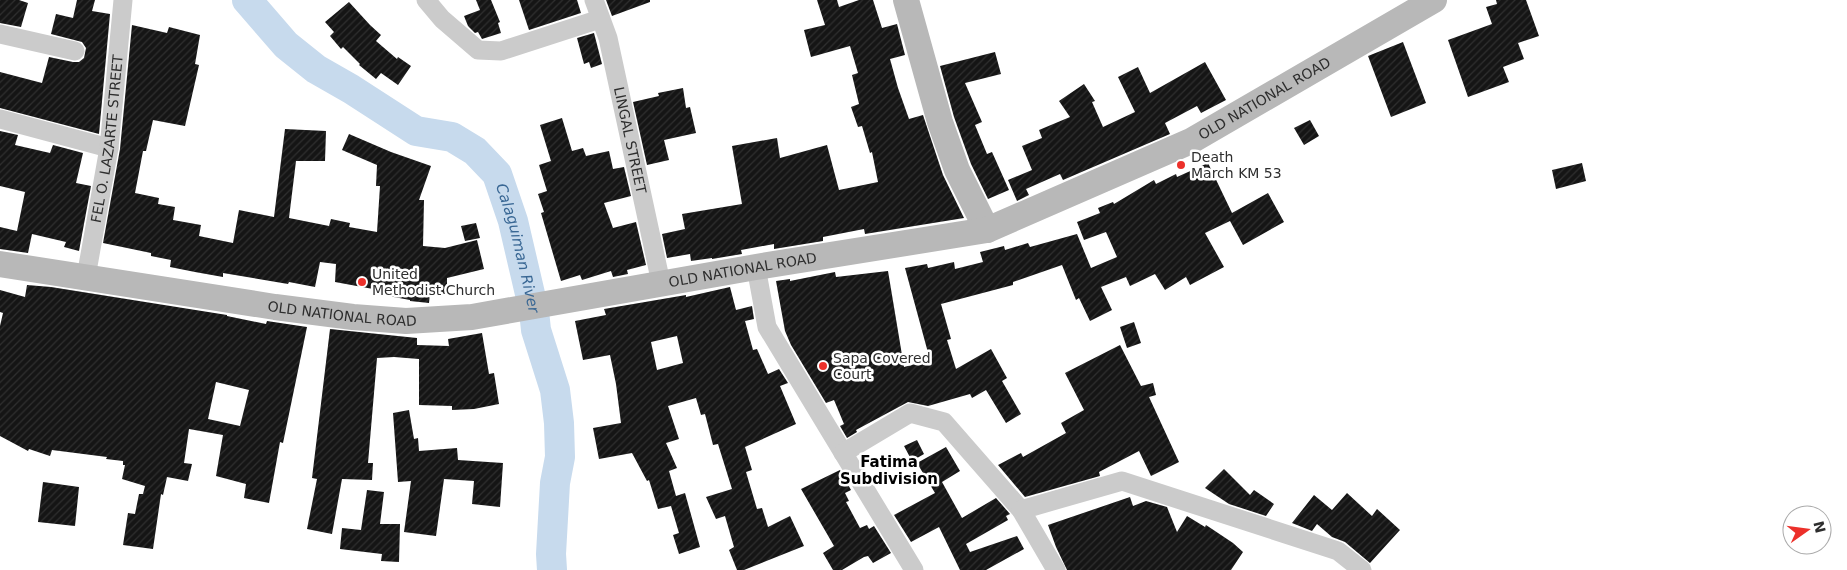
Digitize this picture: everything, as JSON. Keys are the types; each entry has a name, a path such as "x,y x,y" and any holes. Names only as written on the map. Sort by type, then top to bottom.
{"main road":[{"path":"906,0 943,130 957,170 987,230"},
{"name":"OLD NATIONAL ROAD","path":"0,264 275,307 354,317 406,321 472,317 661,283 987,230 1191,141 1434,0"}],"street":[{"name":"FEL O. LAZARTE STREET","path":"86,277 109,148 123,0"},
{"path":"426,0 451,28 478,50 487,52 501,51 600,19"},
{"name":"LINGAL STREET","path":"594,0 608,38 661,283"},
{"path":"0,34 74,51"},
{"path":"0,119 109,148"},
{"path":"756,267 767,326 914,570"},
{"path":"843,453 910,413 944,422 1022,510 1056,570"},
{"path":"1022,510 1122,481 1338,551 1362,570"}],"building":[{"path":"0,0 19,0 28,3 21,27 0,23"},
{"path":"77,0 95,0 92,11 110,14 99,134 0,108 0,72 42,83 49,57 73,62 79,62 84,58 86,48 82,42 51,34 56,14 73,18"},
{"path":"476,0 491,0 500,22 498,23 501,33 482,39 478,32 475,33 468,26 464,16 480,10"},
{"path":"519,0 577,0 581,13 529,30"},
{"path":"606,0 650,0 650,2 612,16"},
{"path":"817,0 837,0 839,7 859,0 873,0 882,28 897,24 905,55 890,59 898,88 909,119 923,115 943,175 964,218 865,234 864,229 823,237 823,241 774,249 774,244 741,250 742,254 712,259 691,261 690,254 667,258 662,234 685,229 682,214 742,204 732,146 777,138 780,158 827,145 839,190 878,182 872,152 870,153 862,126 858,127 851,107 859,104 852,75 858,73 850,46 811,57 804,30 825,25"},
{"path":"1496,0 1526,0 1539,36 1518,43 1524,59 1503,67 1509,82 1468,97 1448,40 1492,24 1486,7 1497,4"},
{"path":"349,2 381,35 376,41 397,59 398,57 411,66 398,85 381,73 376,79 359,65 343,47 341,49 330,36 334,32 325,22"},
{"path":"132,25 167,33 169,27 200,35 195,64 199,65 185,126 153,120 146,151 143,151 135,193 159,198 158,204 175,207 173,220 201,225 199,236 233,243 239,210 274,217 285,129 326,131 325,161 296,161 289,218 329,226 331,219 350,223 349,227 377,232 380,186 376,186 377,165 342,150 349,134 431,166 419,200 424,200 423,246 445,248 477,240 484,269 447,278 447,294 430,293 429,303 383,295 384,291 335,282 336,264 320,262 315,287 223,273 223,277 170,267 171,260 151,256 151,253 103,243 120,149"},
{"path":"594,33 602,64 591,68 589,62 584,64 577,38"},
{"path":"1403,42 1426,103 1391,117 1368,56"},
{"path":"995,52 1001,74 965,83 982,122 975,125 987,154 992,152 1009,190 988,199 971,164 954,117 940,66"},
{"path":"1205,62 1226,100 1201,113 1197,106 1165,123 1170,134 1063,180 1060,174 1026,189 1029,195 1017,201 1008,180 1032,170 1022,146 1042,138 1039,130 1070,117 1059,101 1084,84 1095,101 1092,102 1103,127 1135,112 1118,77 1138,67 1150,93"},
{"path":"683,88 686,108 690,107 696,133 664,140 669,160 647,165 633,102 659,96 658,93"},
{"path":"562,118 572,151 583,148 586,156 609,151 613,169 624,167 631,196 604,203 613,228 636,222 646,265 627,270 628,274 613,277 611,271 582,280 580,275 561,281 541,213 544,212 538,194 547,191 539,165 551,161 540,125"},
{"path":"1310,120 1319,136 1304,145 1294,128"},
{"path":"0,131 18,135 15,145 50,153 53,145 83,153 76,183 91,186 79,251 64,247 66,242 32,234 28,253 0,249 0,227 17,231 25,192 0,186"},
{"path":"1208,163 1232,213 1268,193 1284,222 1243,245 1230,221 1205,233 1224,267 1190,285 1186,277 1165,290 1155,274 1130,286 1126,277 1101,287 1112,310 1090,321 1079,298 1076,300 1062,265 1013,282 1013,285 941,304 951,339 947,340 956,369 991,349 1007,378 1002,381 1021,414 1006,423 986,390 972,398 970,394 928,406 908,402 856,430 857,432 847,438 840,426 844,424 834,400 826,403 791,345 785,331 776,281 790,279 790,281 835,272 836,277 888,271 904,367 930,360 905,268 927,264 928,268 954,262 955,269 983,262 980,252 1004,246 1005,250 1028,243 1030,247 1077,234 1091,268 1117,257 1106,232 1084,240 1077,222 1100,213 1098,208 1113,202 1114,204 1154,180 1156,184 1176,174 1177,177"},
{"path":"1582,163 1586,181 1556,189 1552,170"},
{"path":"476,223 480,238 465,241 461,226"},
{"path":"27,285 51,287 227,315 266,324 267,321 307,327 283,443 280,442 269,503 244,498 246,484 216,476 223,435 189,429 184,463 192,464 188,481 167,477 163,495 161,494 153,549 123,545 128,513 135,514 139,494 143,494 145,486 122,479 125,465 123,465 123,461 106,459 107,457 52,450 50,456 29,449 28,451 0,436 0,326 3,313 0,312 0,290 25,297","holes":["216,382 249,390 240,426 208,419"]},
{"path":"730,287 736,310 752,306 754,319 745,321 753,350 757,349 768,374 779,369 788,383 780,386 796,424 745,447 752,470 746,472 757,509 762,508 768,527 790,516 804,546 744,570 737,570 729,550 734,547 725,516 716,519 706,497 732,489 718,444 713,445 705,414 701,415 696,398 668,406 679,439 666,443 677,468 669,471 676,496 685,493 700,547 679,554 673,535 679,533 671,506 658,509 649,480 647,481 632,453 599,459 593,428 621,423 616,384 610,355 583,360 575,321 606,315 604,309 686,295 686,297","holes":["677,336 683,363 657,370 651,342"]},
{"path":"1134,322 1141,343 1127,348 1120,327"},
{"path":"330,329 417,338 417,345 449,346 448,339 482,333 489,374 494,373 499,404 474,409 452,410 452,406 419,405 419,359 377,358 368,463 373,463 372,480 342,479 332,534 307,529 317,479 312,478"},
{"path":"1120,345 1141,386 1153,383 1156,395 1149,397 1179,462 1151,476 1139,451 1099,472 1100,476 1025,497 998,465 1021,453 1023,457 1066,433 1061,423 1084,410 1065,373"},
{"path":"409,410 414,439 418,438 419,451 457,448 458,460 503,463 500,507 472,504 474,481 444,479 436,536 404,532 411,481 398,482 393,413"},
{"path":"917,440 924,454 912,461 904,446"},
{"path":"946,447 960,471 942,482 962,518 996,498 1010,514 1006,516 1008,520 966,544 970,552 1017,536 1024,549 986,570 960,570 939,527 911,542 894,515 935,493 917,463"},
{"path":"1224,469 1250,495 1254,490 1274,504 1266,516 1229,504 1205,488"},
{"path":"840,470 851,490 845,493 849,501 846,502 860,528 867,525 869,529 874,526 891,553 873,563 868,556 842,570 833,570 823,553 834,546 801,489"},
{"path":"43,482 79,487 75,526 38,522"},
{"path":"367,490 384,492 380,524 400,524 399,562 381,561 382,554 340,549 342,528 361,530"},
{"path":"1347,493 1372,516 1377,509 1400,530 1370,563 1345,542 1332,537 1317,524 1312,531 1292,523 1314,495 1332,510"},
{"path":"1130,497 1133,506 1146,501 1167,507 1177,532 1187,516 1205,527 1206,525 1243,552 1231,570 1067,570 1048,525"}],"waterway":[{"name":"Calaguiman River","path":"247,0 286,45 316,69 416,131 452,137 475,151 497,174 513,221 534,311 536,330 555,390 559,423 560,457 555,483 551,554 552,570"}],"place":[{"name":"Death March KM 53","path":"1181,165"},
{"name":"United Methodist Church","path":"362,282"},
{"name":"Sapa Covered Court","path":"823,366"}],"district":[{"name":"Fatima Subdivision","path":"889,470"}]}
